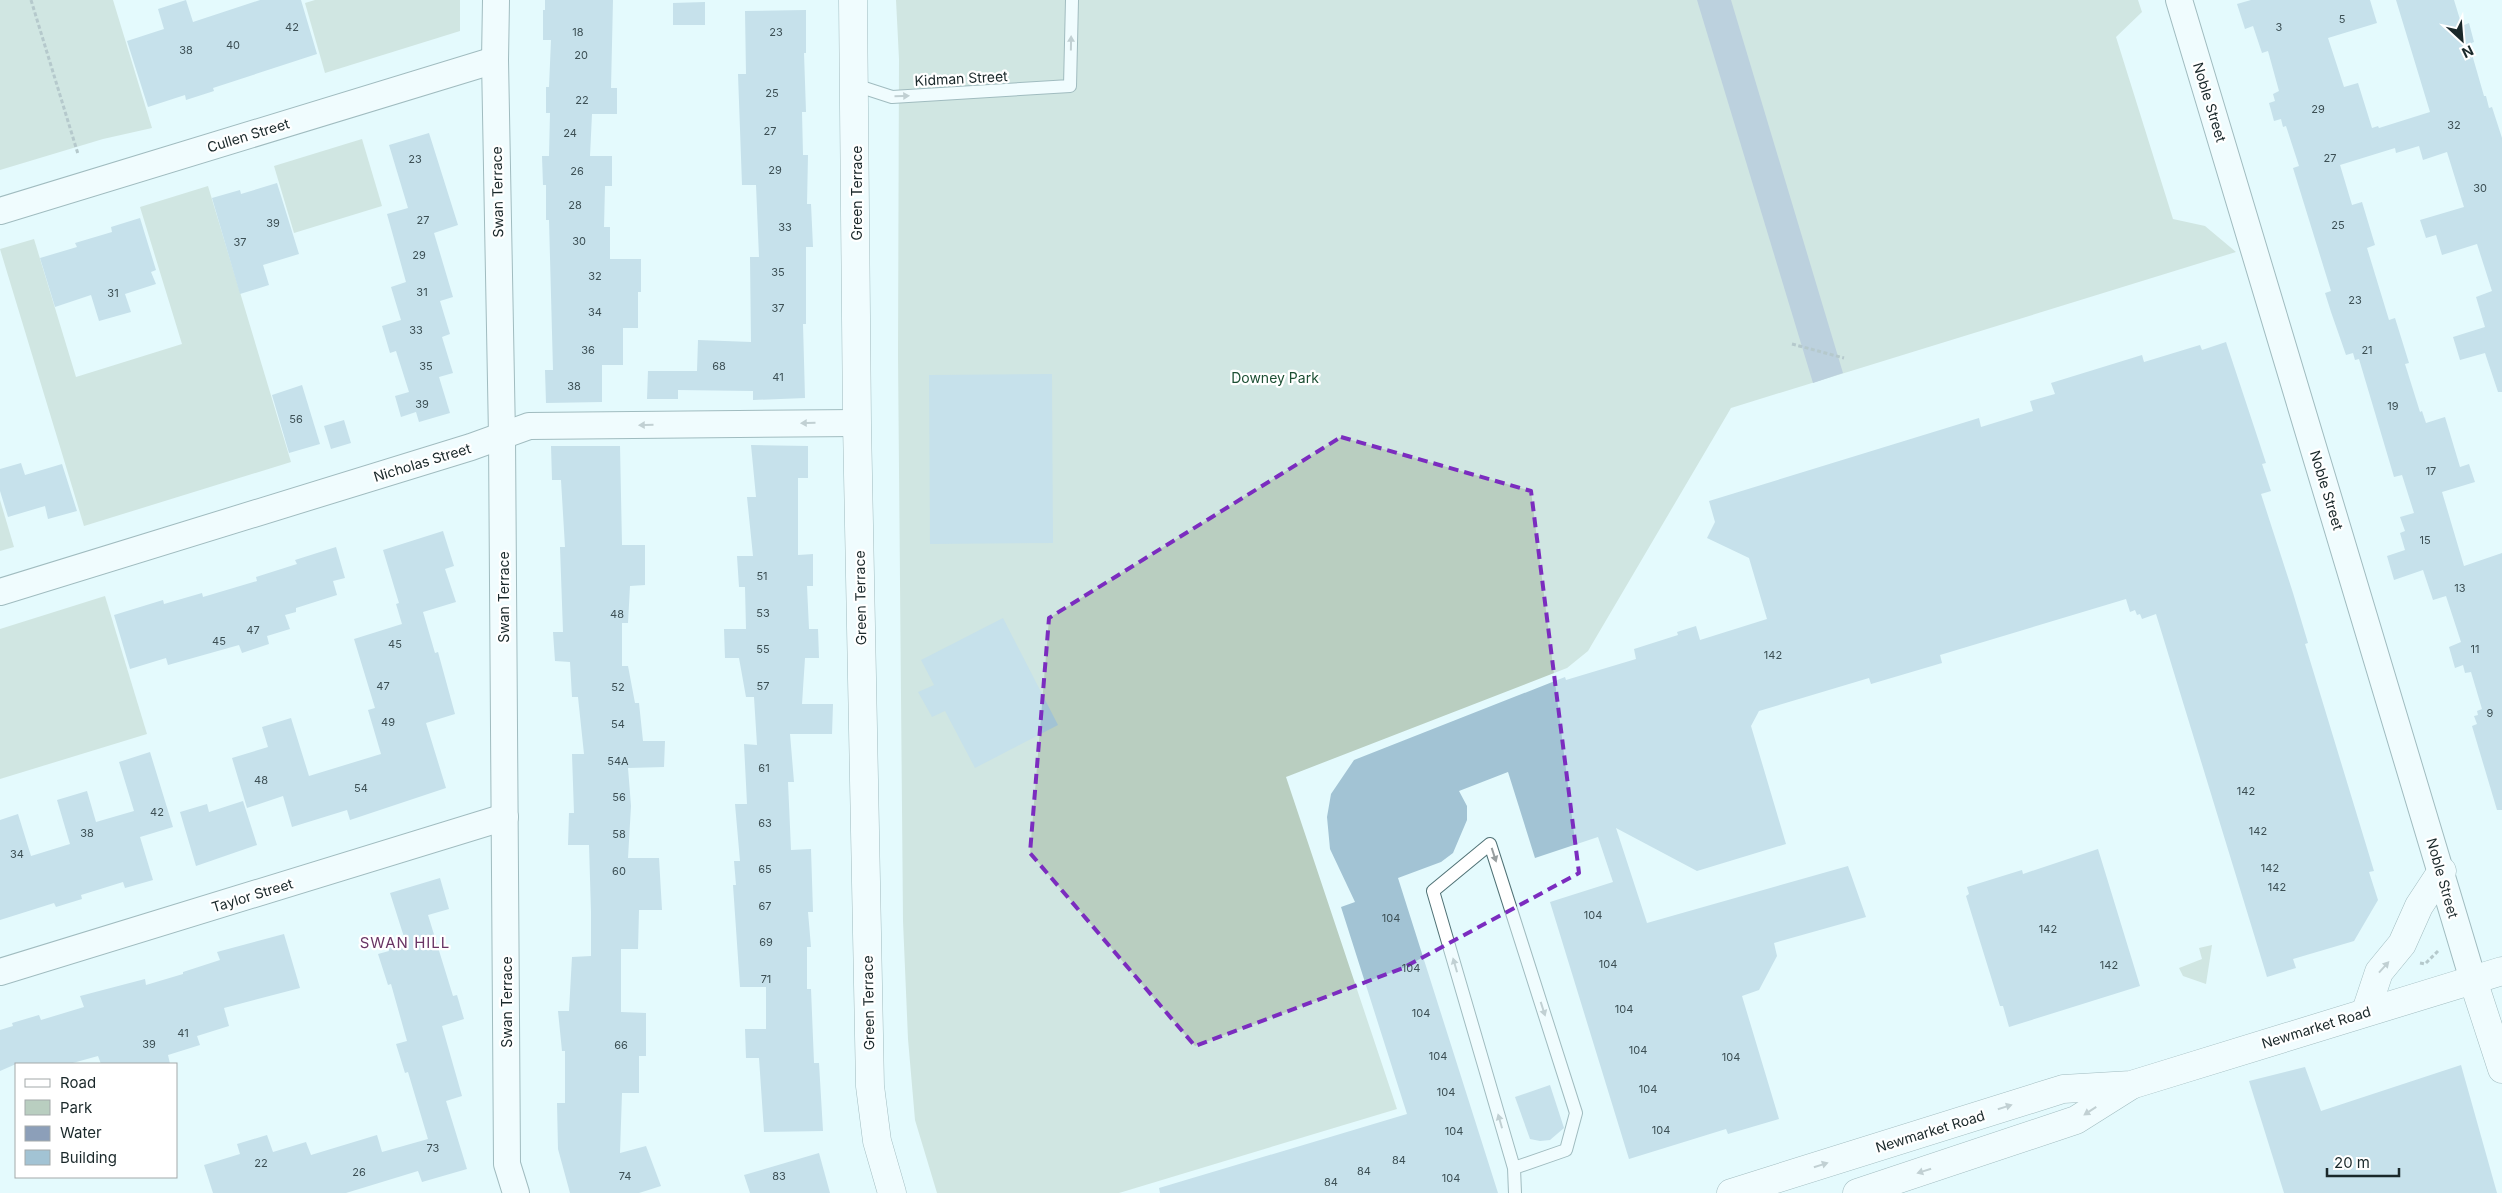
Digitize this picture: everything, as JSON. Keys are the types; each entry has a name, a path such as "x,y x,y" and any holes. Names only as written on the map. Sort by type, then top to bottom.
{"main road":[{"name":"Green Terrace","path":"853,0 857,423 870,1086 877,1141 892,1193"},
{"path":"2366,1012 2379,972 2402,944 2419,906 2442,871"},
{"name":"Newmarket Road","path":"1731,1193 2063,1089 2131,1085 2502,971"},
{"path":"2473,980 2502,1069"},
{"name":"Newmarket Road","path":"1857,1193 2076,1120 2131,1085"}],"street":[{"name":"Swan Terrace","path":"496,0 495,60 502,436 507,1164 516,1193"},
{"name":"Noble Street","path":"2180,0 2442,871 2473,980"},
{"name":"Cullen Street","path":"0,211 495,60"},
{"name":"Nicholas Street","path":"0,592 529,426 857,423"},
{"name":"Taylor Street","path":"0,972 505,817"}],"lane":[{"name":"Kidman Street","path":"855,85 892,96 1070,86 1072,0"},
{"path":"1514,1168 1566,1150 1576,1113 1490,844 1433,891 1514,1168 1515,1193"}],"path":[{"path":"31,0 78,154"},
{"path":"1792,344 1844,358"}],"highlighted area":[{"path":"1341,437 1531,491 1579,873 1403,968 1195,1046 1030,853 1049,618"}],"green space":[{"path":"0,0 113,0 152,128 103,139 0,170"},
{"path":"315,0 460,0 460,31 325,73 305,3"},
{"name":"Downey Park","path":"896,0 2138,0 2142,12 2116,37 2173,219 2205,226 2236,252 1731,408 1588,651 1567,668 1286,777 1397,1109 1119,1193 937,1193 915,1120 908,1039 903,921 898,355 899,59"},
{"path":"362,139 382,206 294,233 274,166"},
{"path":"208,186 291,462 84,526 0,249 34,239 76,377 182,344 140,207"},
{"path":"0,500 14,547 0,551"},
{"path":"105,596 147,734 0,779 0,629"},
{"path":"2212,945 2206,984 2183,976 2179,968 2202,959 2199,948"}],"water":[{"path":"1697,0 1731,0 1843,373 1813,383"}],"building":[{"path":"186,0 193,22 260,0 301,0 317,54 213,88 214,91 186,100 185,95 148,107 127,41 164,29 158,9"},
{"path":"545,0 613,0 611,88 617,88 617,114 592,114 590,156 612,156 612,186 605,186 604,227 610,227 610,259 641,259 641,292 638,292 638,328 623,328 623,365 602,365 602,402 546,403 545,370 553,370 549,220 546,220 546,185 543,185 542,156 549,156 550,113 546,113 546,87 549,87 551,40 543,40"},
{"path":"2251,0 2370,0 2377,23 2328,38 2344,87 2358,83 2372,128 2378,126 2379,128 2430,112 2396,0 2454,0 2462,26 2469,23 2474,42 2469,44 2484,96 2486,96 2489,108 2492,107 2502,138 2502,392 2498,392 2485,353 2460,360 2453,337 2485,327 2476,297 2492,291 2477,244 2442,255 2436,235 2426,238 2420,220 2464,207 2447,152 2423,160 2419,146 2396,153 2395,148 2340,165 2352,205 2362,202 2375,245 2367,248 2389,320 2395,318 2409,363 2405,364 2420,412 2422,411 2426,423 2445,417 2460,467 2469,464 2475,482 2442,492 2464,566 2502,553 2502,810 2497,810 2472,726 2477,724 2474,716 2478,715 2477,711 2482,709 2471,672 2465,673 2463,665 2455,668 2449,647 2461,642 2446,596 2433,600 2423,570 2394,580 2387,556 2405,550 2400,533 2405,531 2400,517 2414,513 2402,475 2394,477 2359,359 2355,360 2353,353 2346,355 2331,312 2325,293 2331,291 2293,168 2299,166 2286,126 2283,127 2281,119 2274,121 2269,103 2275,101 2273,94 2279,91 2268,51 2262,53 2253,26 2245,29 2237,4"},
{"path":"705,2 705,25 673,25 673,3"},
{"path":"806,10 806,53 804,53 806,112 802,112 803,155 808,155 807,204 811,204 813,247 806,247 806,324 803,324 805,398 753,400 753,391 678,390 678,399 647,399 648,371 697,371 698,340 751,342 750,257 759,257 756,185 742,185 738,74 746,74 745,11"},
{"path":"429,133 458,225 434,233 453,297 440,301 450,334 442,337 453,373 439,377 450,413 419,422 416,412 401,417 395,396 409,392 396,351 390,353 382,326 401,320 391,287 406,282 387,214 408,208 389,145"},
{"path":"277,183 299,254 263,265 269,285 240,294 212,198 240,190 241,194"},
{"path":"140,218 156,270 151,272 156,284 125,294 131,312 99,321 91,295 55,307 40,258 77,247 75,243 112,232 111,227"},
{"path":"2226,342 2266,463 2262,464 2271,491 2261,494 2308,643 2305,644 2374,871 2369,872 2378,900 2354,941 2293,959 2296,968 2267,977 2156,614 2142,619 2135,610 2130,612 2126,599 1940,655 1942,663 1871,684 1869,678 1759,711 1751,726 1786,844 1697,871 1616,828 1647,923 1848,866 1866,917 1774,943 1777,956 1759,990 1742,996 1779,1119 1728,1134 1726,1129 1629,1159 1550,902 1613,882 1598,837 1535,858 1508,772 1459,791 1467,806 1467,820 1453,853 1441,862 1398,878 1498,1193 1160,1193 1159,1188 1407,1114 1341,907 1355,902 1330,849 1327,817 1331,794 1354,760 1565,677 1566,680 1636,659 1634,649 1678,635 1677,632 1696,626 1700,640 1767,619 1749,558 1707,538 1715,522 1709,501 1979,418 1981,427 2033,411 2030,401 2055,394 2051,383 2142,355 2144,362 2200,345 2202,350"},
{"path":"1052,374 1053,543 930,544 929,375"},
{"path":"302,385 320,444 289,453 272,395"},
{"path":"344,420 351,443 331,449 324,426"},
{"path":"751,445 808,446 808,478 798,478 798,555 813,554 813,586 807,586 809,629 818,629 819,658 805,658 802,704 833,704 832,734 790,734 794,782 788,782 791,850 811,849 813,912 808,912 811,947 807,947 807,989 811,989 814,1063 819,1063 823,1131 764,1132 759,1058 746,1058 745,1029 766,1029 766,987 740,987 733,885 736,885 734,861 740,861 735,804 747,804 744,744 757,745 754,697 746,697 739,658 725,658 724,629 746,629 745,587 739,587 737,556 753,556 747,497 756,497"},
{"path":"551,446 620,446 622,545 645,545 645,585 630,586 628,623 622,623 622,666 628,666 635,703 639,703 643,741 665,741 664,767 628,768 631,806 628,858 659,858 662,910 639,910 638,949 621,949 621,1012 646,1013 646,1056 639,1056 639,1093 622,1093 620,1153 646,1146 661,1186 639,1193 570,1193 558,1149 557,1103 565,1103 565,1051 562,1051 558,1011 569,1011 572,957 591,956 591,912 589,845 568,845 569,813 574,813 572,754 584,754 578,697 572,697 570,662 555,661 553,632 563,632 560,547 565,547 561,480 552,480"},
{"path":"21,463 25,475 62,464 77,511 48,519 45,506 8,517 0,491 0,469"},
{"path":"443,531 454,566 445,569 456,602 423,612 435,653 438,652 455,714 426,723 446,788 350,820 347,810 292,827 283,796 247,808 232,758 268,747 262,727 291,718 309,776 381,754 368,710 375,708 354,639 402,624 396,604 399,603 383,550"},
{"path":"336,547 345,578 333,581 337,595 296,608 296,612 285,615 290,629 267,636 269,644 242,653 239,645 168,665 166,658 130,669 114,615 163,600 164,604 202,593 203,597 257,581 256,577 297,564 295,560"},
{"path":"1003,618 1058,725 975,768 945,711 932,717 918,692 934,685 921,660"},
{"path":"150,752 173,827 140,837 153,880 125,888 123,882 81,895 82,899 56,907 54,903 0,920 0,820 18,814 31,856 70,844 57,800 87,791 96,822 134,811 119,762"},
{"path":"243,801 257,845 196,866 180,812 207,804 209,812"},
{"path":"2098,849 2140,986 2009,1027 2003,1006 2000,1006 1966,896 1969,894 1967,887 2022,870 2023,874"},
{"path":"440,878 449,909 428,915 453,996 457,995 464,1019 442,1026 462,1096 446,1101 467,1169 422,1182 418,1171 346,1193 213,1193 204,1165 240,1154 237,1144 267,1135 273,1152 306,1142 311,1155 377,1135 382,1152 428,1139 408,1072 405,1073 396,1044 407,1041 391,984 388,985 378,954 389,951 387,942 404,937 390,893"},
{"path":"284,934 300,988 224,1008 229,1026 197,1036 200,1045 168,1055 170,1063 101,1063 98,1056 73,1063 15,1063 0,1071 0,1030 13,1026 12,1023 39,1015 41,1020 84,1007 80,996 145,979 146,985 183,974 183,972 220,960 217,952"},
{"path":"2461,1065 2497,1193 2284,1193 2249,1081 2305,1067 2321,1111"},
{"path":"1550,1085 1564,1128 1550,1140 1530,1139 1515,1097"},
{"path":"819,1153 830,1193 750,1193 744,1175"}],"district":[{"name":"SWAN HILL","path":"405,942"}]}
